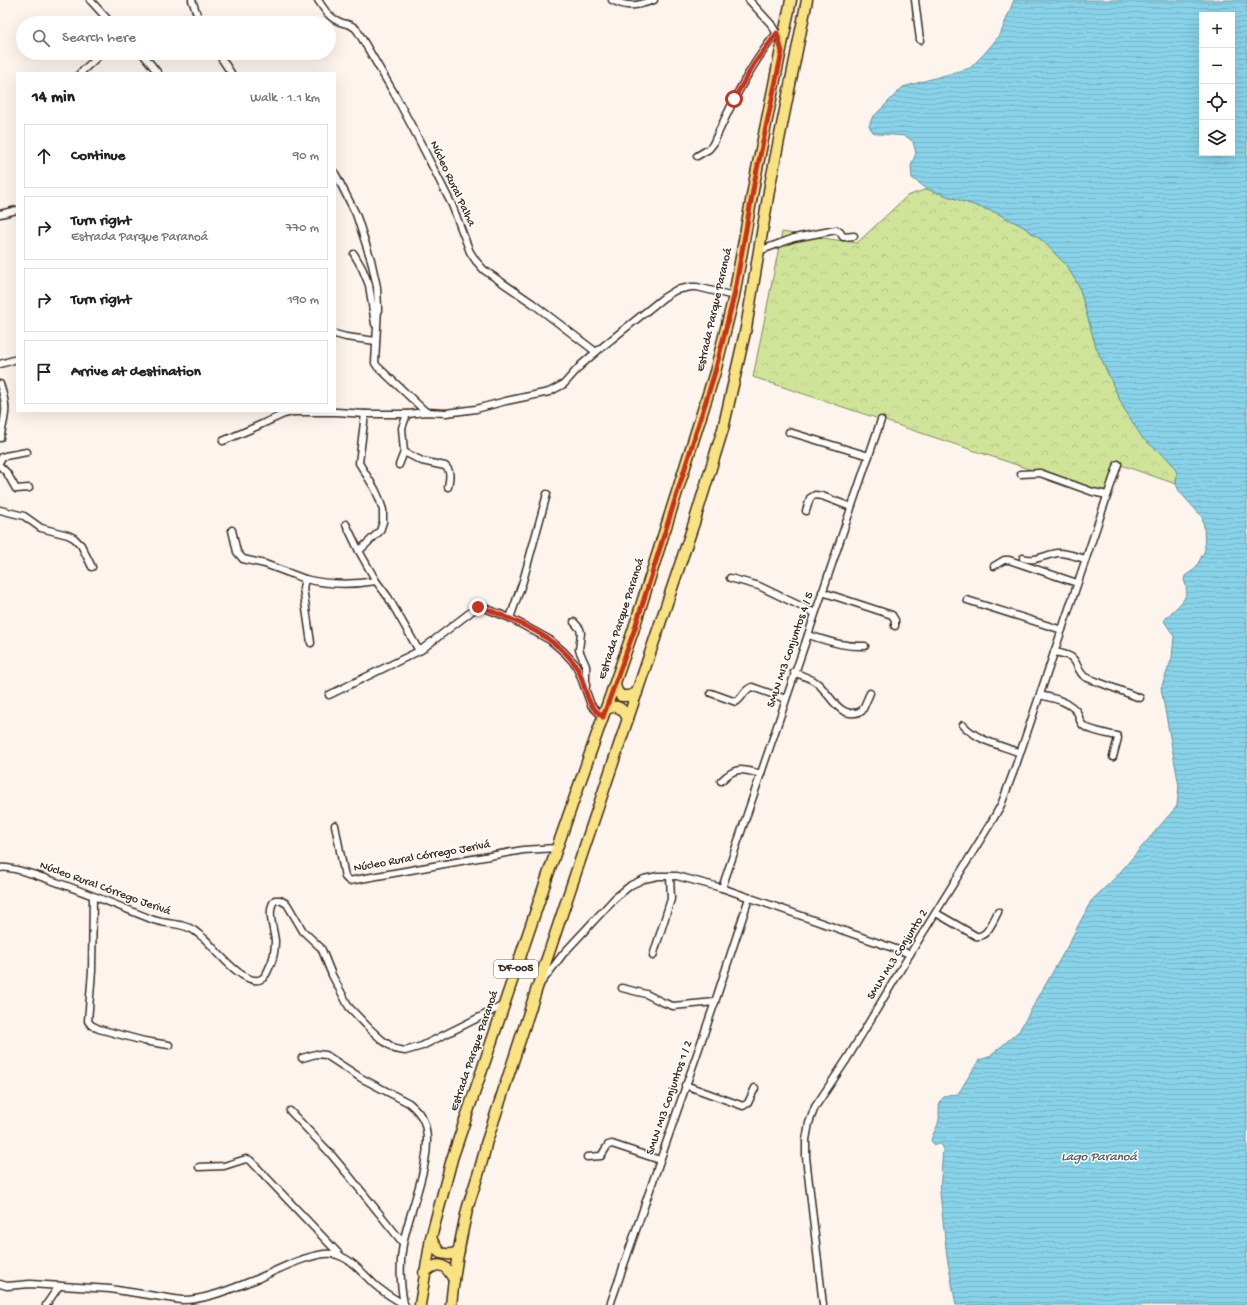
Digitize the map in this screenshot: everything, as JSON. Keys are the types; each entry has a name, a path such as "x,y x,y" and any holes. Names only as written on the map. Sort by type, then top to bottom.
{"main road":[{"name":"Estrada Parque Paranoá","path":"420,1305 424,1273 431,1238 454,1153 557,848 634,631 674,498 694,442 715,372 734,296 755,179 792,0"},
{"name":"DF-005","path":"451,1305 459,1251 468,1209 486,1144 709,477 723,429 737,369 770,185 807,0"},
{"path":"755,179 761,174 764,174 767,176 770,185"},
{"path":"615,685 621,696 629,696 637,693"},
{"path":"604,713 614,706 618,706 623,709 628,719"},
{"path":"431,1238 440,1253 447,1255 454,1254 459,1251"},
{"path":"424,1273 437,1265 443,1266 449,1270 454,1280"}],"street":[{"path":"90,0 105,16"},
{"path":"192,0 198,16"},
{"name":"Núcleo Rural Palha","path":"318,0 330,16"},
{"path":"612,0 629,6 654,0"},
{"path":"749,0 771,24 777,33 782,52"},
{"path":"915,0 920,40"},
{"name":"Núcleo Rural Palha","path":"336,20 353,26 357,30 394,93 452,205 470,252 476,261 484,270 532,303 596,352"},
{"path":"697,156 709,149 713,144 734,99 754,64 777,33"},
{"path":"81,72 94,60"},
{"path":"148,60 157,72"},
{"path":"223,60 230,72"},
{"path":"336,175 356,214 371,260 377,287 378,308 375,360 377,366 426,412"},
{"path":"0,214 16,210"},
{"path":"759,251 794,238 836,230 840,232 843,237 854,236"},
{"path":"354,254 369,285 373,319 376,329"},
{"path":"223,441 284,414 293,412 337,412 365,414 407,414 426,412 446,413 476,409 549,392 564,384 581,365 596,352 662,298 676,290 697,287 734,296"},
{"path":"336,334 376,341"},
{"path":"0,364 16,359"},
{"path":"0,384 6,408 0,438"},
{"path":"359,552 380,531 383,522 379,498 359,462 365,414"},
{"path":"399,465 404,452 402,428 407,414"},
{"name":"SMLN MI3 Conjuntos 4 / 5","path":"722,888 794,672 881,420"},
{"path":"789,432 869,456"},
{"path":"0,461 2,457 27,452"},
{"path":"404,452 418,459 448,468 450,471 448,487"},
{"name":"SMLN ML3 Conjunto 2","path":"823,1305 806,1157 806,1140 809,1123 815,1107 847,1059 992,821 1000,805 1016,765 1118,464"},
{"path":"0,466 7,473 16,489 29,488"},
{"path":"1021,474 1040,473 1093,492 1107,495"},
{"path":"510,618 523,581 547,494"},
{"path":"806,511 810,498 814,495 822,496 851,507"},
{"path":"0,510 24,516 41,528 74,538 81,545 92,567"},
{"path":"346,524 359,552 376,581 388,597 418,649 421,650"},
{"path":"232,530 237,552 243,559 265,564 305,579 337,584 376,581"},
{"path":"1023,558 1033,560 1062,553 1085,559"},
{"path":"994,566 1004,560 1008,560 1077,583"},
{"path":"730,578 759,586 815,613"},
{"path":"305,579 303,588 311,643"},
{"path":"822,592 892,615 895,620 895,626"},
{"path":"967,600 1062,630"},
{"path":"329,695 421,650 478,607 482,607 510,618 550,640 564,652 576,665 591,705 604,713"},
{"path":"574,622 580,629 581,633 579,650 586,666 586,690"},
{"path":"808,635 835,644 853,647 865,646"},
{"path":"1054,652 1072,658 1079,671 1084,676 1140,698"},
{"path":"794,672 818,684 835,705 845,711 862,711 870,693"},
{"path":"711,693 736,702 741,699 746,690 752,687 786,699"},
{"path":"1040,695 1072,706 1079,715 1084,727 1117,736 1118,738 1113,757"},
{"path":"963,725 972,734 980,738 1020,753"},
{"path":"722,782 729,773 737,770 761,774"},
{"name":"Núcleo Rural Córrego Jerivá","path":"335,825 345,877 349,881 523,850 557,848"},
{"name":"Núcleo Rural Córrego Jerivá","path":"0,868 16,869 153,920 178,925 192,930 206,939 236,970 257,981 264,977 274,956 275,940 271,905 275,900 285,902 291,909 303,931 322,950 329,969 349,1007 382,1040 395,1049 410,1050 422,1046 504,1005"},
{"path":"537,988 563,954 622,891 631,885 658,876 683,877 722,888 910,954"},
{"path":"653,956 669,907 670,876"},
{"path":"93,897 92,971 88,1021 91,1025 99,1029 144,1041 169,1045"},
{"name":"SMLN MI3 Conjuntos 1 / 2","path":"610,1305 715,1002 749,898"},
{"path":"936,913 979,937 985,935 998,912"},
{"path":"552,947 563,954"},
{"path":"622,988 646,994 673,1006 715,1002"},
{"path":"302,1058 316,1054 326,1055 361,1078 409,1103 415,1108 424,1121 427,1140 424,1168 403,1243 400,1272 405,1305"},
{"path":"685,1085 743,1106 747,1105 755,1088"},
{"path":"290,1111 338,1162 403,1243"},
{"path":"587,1157 601,1156 608,1146 612,1144 660,1160"},
{"path":"199,1167 224,1166 246,1158 250,1160 342,1256 376,1286 405,1305"},
{"path":"0,1284 7,1286 30,1284 110,1289 181,1300 192,1300 203,1298 312,1257 329,1254 342,1256"},
{"path":"46,1305 59,1286"}],"green space":[{"path":"927,189 997,213 1022,226 1043,241 1066,265 1079,286 1096,347 1123,407 1174,466 1177,473 1176,484 1118,464 1107,495 753,377 782,232 857,243 907,196"}],"water":[{"name":"Lago Paranoá","path":"1014,0 1247,0 1247,1305 956,1305 947,1257 940,1193 943,1147 941,1144 935,1145 931,1141 939,1120 940,1102 948,1095 958,1094 979,1060 989,1057 1019,1031 1067,947 1091,901 1115,878 1177,806 1179,786 1161,688 1172,658 1174,636 1164,621 1185,598 1185,576 1195,569 1205,550 1202,517 1179,491 1176,484 1177,473 1174,466 1166,457 1143,439 1123,407 1096,347 1079,286 1066,265 1043,241 1022,226 997,213 927,189 912,178 911,166 916,153 913,142 906,136 879,134 873,132 869,126 872,118 903,87 970,68 1000,35"}],"route":[{"path":"478,607 481,606 510,618 550,640 564,652 576,665 591,705 603,717 634,631 674,498 692,448 715,372 734,296 755,179 782,52 777,33 754,64 734,99"}]}
